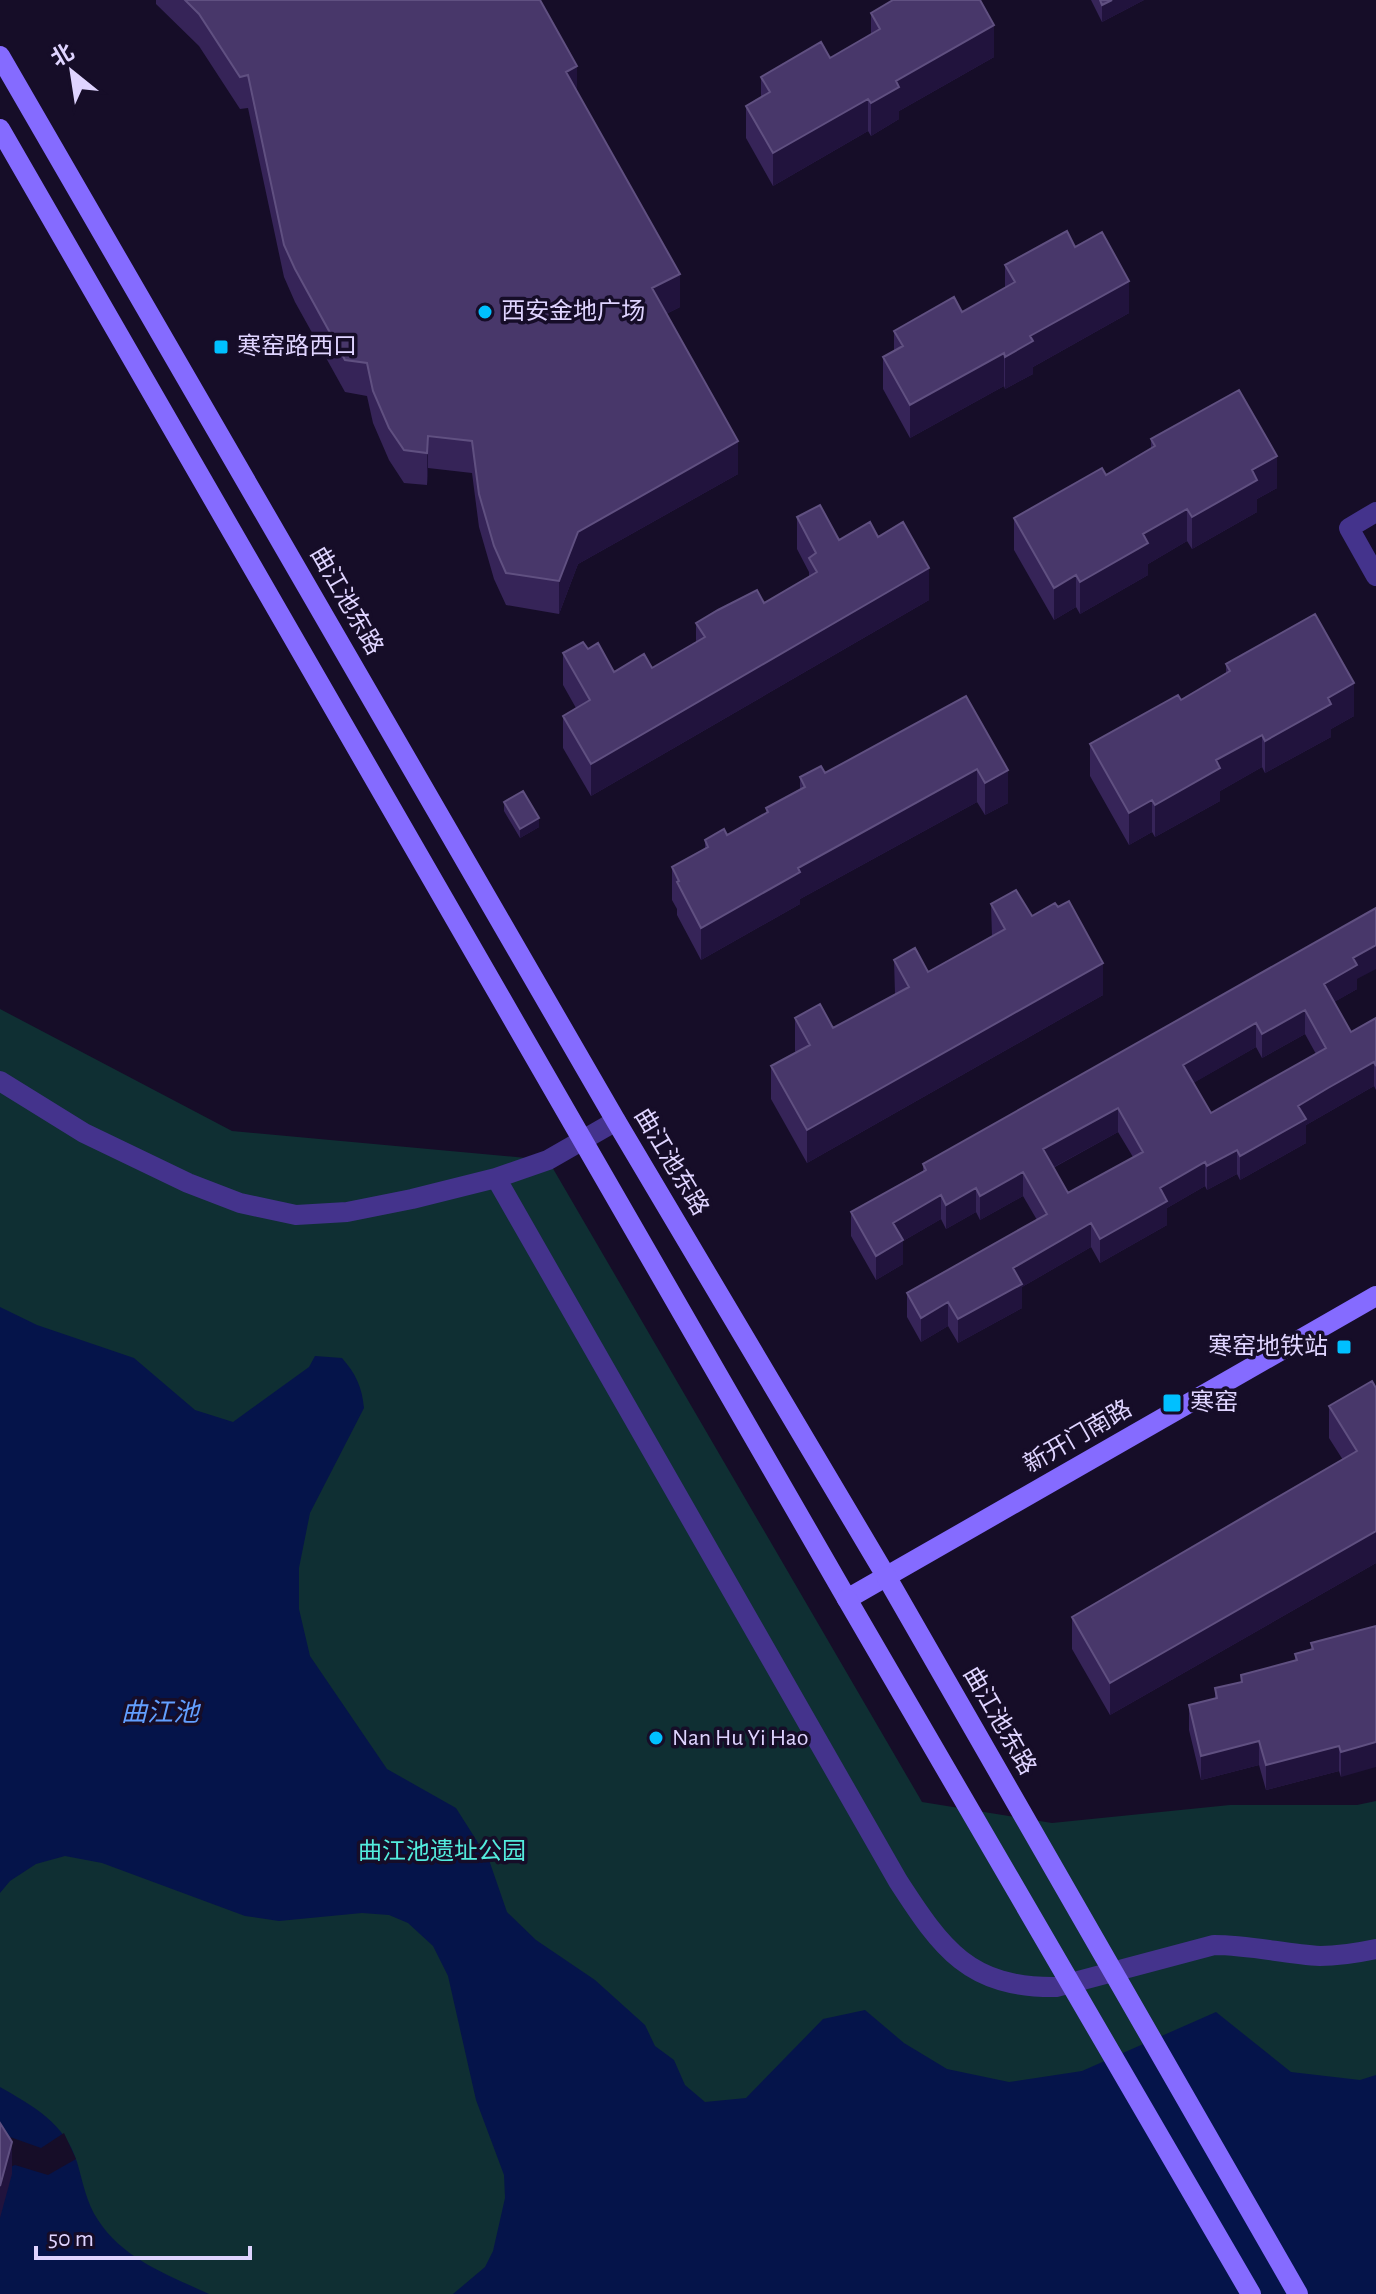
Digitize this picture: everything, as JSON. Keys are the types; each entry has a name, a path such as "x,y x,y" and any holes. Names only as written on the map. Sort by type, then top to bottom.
{"main road":[{"name":"曲江池东路","path":"0,56 616,1121 886,1576 1298,2294"},
{"path":"0,129 1251,2294"},
{"name":"新开门南路","path":"847,1599 1376,1296"}],"street":[{"path":"1376,512 1349,528 1376,576"},
{"path":"0,1081 84,1133 188,1183 240,1203 296,1215 360,1209 496,1178 548,1160 616,1121"},
{"path":"496,1178 898,1881 927,1923 956,1956 987,1977 1032,1987 1056,1987 1214,1945 1240,1945 1319,1956 1348,1955 1376,1949"}],"green space":[{"name":"曲江池遗址公园","path":"0,1009 232,1131 548,1160 922,1802 1052,1823 1230,1805 1357,1805 1376,1801 1376,2294 0,2294"}],"water":[{"name":"曲江池","path":"0,1307 37,1325 134,1358 195,1410 233,1422 309,1367 315,1356 342,1358 358,1381 364,1408 310,1513 299,1568 299,1609 310,1656 387,1769 456,1808 489,1860 507,1912 536,1940 595,1980 645,2025 655,2046 674,2060 685,2085 705,2102 746,2098 823,2019 865,2010 904,2043 947,2069 1009,2082 1082,2071 1216,2012 1291,2072 1360,2080 1376,2075 1376,2294 453,2294 485,2267 493,2251 505,2198 504,2175 476,2100 448,1976 433,1946 408,1923 389,1915 362,1913 279,1921 245,1916 102,1863 65,1856 36,1864 10,1881 0,1893"},
{"path":"0,2087 36,2109 65,2136 94,2213 108,2234 133,2256 209,2294 0,2294"}],"pier":[{"path":"64,2133 76,2159 48,2175 15,2165 8,2168 0,2142 10,2137 41,2148"}],"building":[{"name":"西安金地广场","path":"185,0 540,0 577,66 566,72 680,274 652,288 738,441 578,532 559,581 506,573 494,546 479,494 472,441 428,436 427,453 404,450 389,428 373,391 367,363 345,360 284,245 248,75 240,77 199,14"},
{"path":"893,0 980,0 994,25 896,81 899,87 871,103 868,99 773,153 746,106 770,92 761,77 821,42 830,58 880,29 871,13"},
{"path":"1067,231 1075,247 1102,232 1129,281 1030,336 1033,341 1005,357 1004,353 910,405 883,357 903,346 894,331 954,297 962,312 1015,282 1005,265"},
{"path":"1239,390 1277,456 1252,470 1257,480 1192,517 1187,509 1143,534 1148,543 1080,582 1076,575 1054,588 1014,518 1102,468 1106,475 1155,446 1151,439"},
{"path":"820,505 839,540 870,522 878,537 903,522 929,568 591,764 563,716 590,700 563,653 583,642 588,649 598,643 614,672 644,654 652,668 705,637 696,623 718,610 757,590 764,603 817,572 809,558 816,553 797,517"},
{"path":"1315,614 1354,683 1328,698 1331,704 1265,741 1262,735 1216,760 1220,768 1155,805 1152,800 1129,813 1090,744 1178,695 1181,700 1230,671 1226,664"},
{"path":"966,696 1008,770 985,783 977,769 798,868 800,872 701,928 672,867 708,847 705,840 724,829 727,835 768,812 766,808 805,787 800,777 821,766 825,773"},
{"path":"523,791 539,818 520,829 504,802"},
{"path":"1016,890 1032,916 1055,903 1058,907 1069,901 1103,963 807,1130 771,1066 810,1045 795,1018 820,1004 833,1028 909,987 894,960 915,948 928,972 1005,929 991,904"},
{"path":"1376,908 1376,945 1353,958 1357,965 1324,984 1351,1032 1376,1018 1376,1066 1374,1062 1298,1106 1306,1119 1240,1156 1237,1150 1207,1166 1205,1162 1160,1188 1167,1201 1100,1239 1091,1223 1013,1268 1022,1284 958,1319 948,1302 921,1318 907,1293 1047,1214 1023,1172 980,1196 976,1188 946,1205 941,1195 893,1223 903,1240 876,1256 851,1212 926,1170 923,1164","holes":["1305,1010 1326,1048 1211,1113 1183,1065 1256,1023 1262,1034","1118,1108 1143,1152 1068,1193 1043,1149"]},
{"path":"1372,1381 1376,1388 1376,1531 1110,1683 1072,1617 1357,1451 1329,1406"},
{"path":"1376,1626 1376,1742 1341,1752 1339,1746 1266,1765 1259,1741 1201,1756 1189,1705 1217,1698 1215,1688 1242,1682 1241,1675 1297,1660 1295,1654 1313,1649 1311,1643"},
{"path":"0,2123 12,2142 0,2186"}],"place":[{"name":"西安金地广场","path":"485,312"},
{"name":"寒窑路西口","path":"221,347"},
{"name":"寒窑地铁站","path":"1344,1347"},
{"name":"寒窑","path":"1172,1403"},
{"name":"Nan Hu Yi Hao","path":"656,1738"}]}
